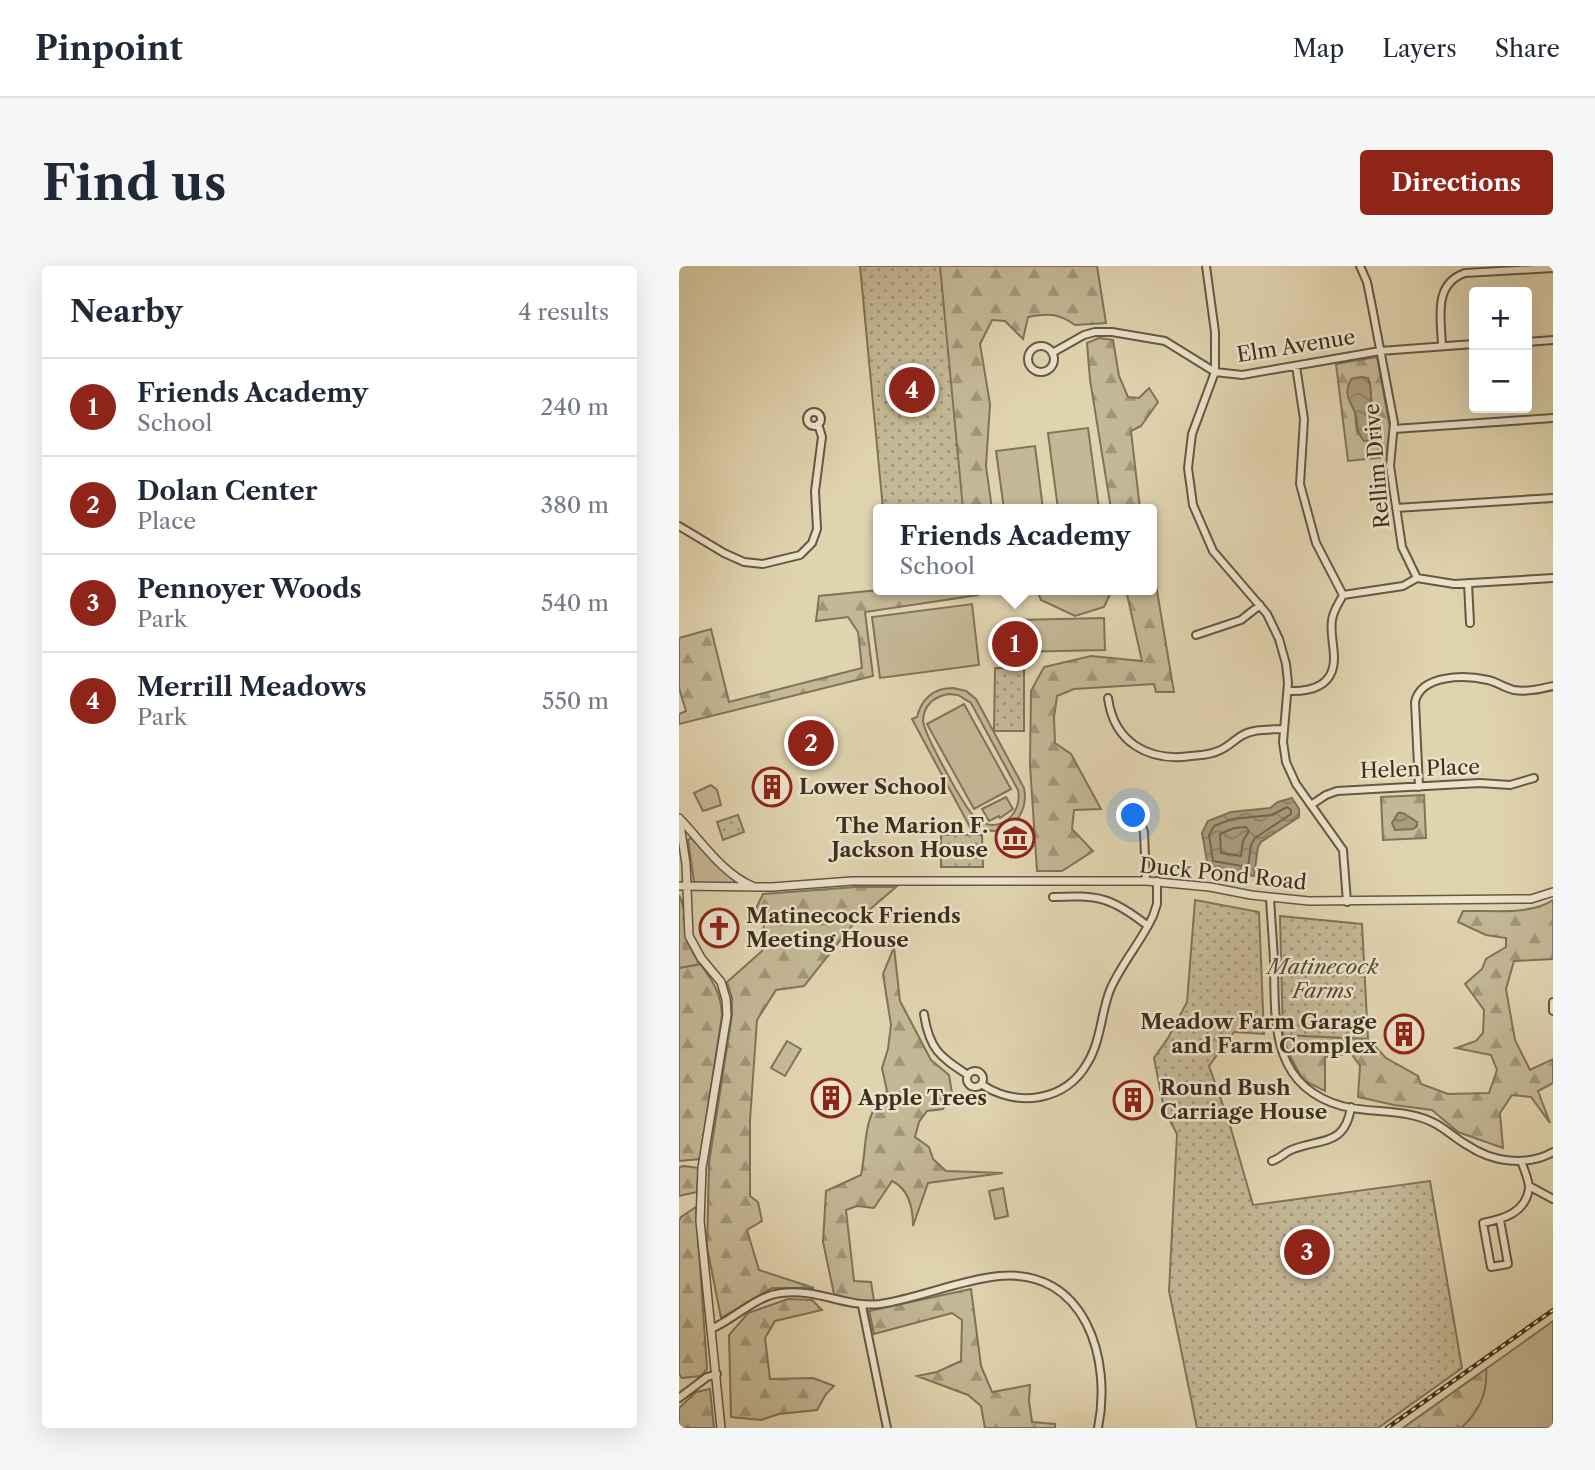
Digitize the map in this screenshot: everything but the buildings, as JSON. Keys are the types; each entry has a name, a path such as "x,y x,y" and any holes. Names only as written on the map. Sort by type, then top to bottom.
{"street":[{"path":"1206,266 1215,332 1215,372 1192,434 1188,468 1191,493 1197,518 1213,551 1260,605 1283,648 1288,691 1283,747 1289,770 1343,850 1347,902"},
{"name":"Rellim Drive","path":"1360,266 1367,282 1394,429 1390,466 1404,552 1417,578"},
{"path":"1442,346 1441,298 1452,279 1473,272 1553,268"},
{"name":"Elm Avenue","path":"1052,353 1084,335 1112,332 1164,341 1215,372 1242,375 1380,351 1469,344"},
{"path":"1532,342 1553,341"},
{"name":"Elm Avenue","path":"1044,347 1052,353 1053,364 1048,370 1036,371 1030,366 1030,353 1036,348 1044,347"},
{"path":"1296,366 1304,419 1300,468 1303,494 1316,543 1343,595"},
{"path":"1394,429 1553,418"},
{"path":"679,526 744,562 763,564 800,555 812,543 817,529 815,491 822,437 818,424"},
{"path":"1397,508 1553,498"},
{"path":"1343,595 1403,586 1417,578 1454,584 1553,578"},
{"path":"1468,583 1470,623"},
{"path":"1288,691 1310,690 1320,686 1331,674 1335,656 1332,619 1343,595"},
{"path":"1196,635 1237,622 1260,605"},
{"path":"1419,787 1415,702 1416,696 1425,685 1433,681 1465,678 1491,681 1516,690 1528,691 1553,686"},
{"path":"1108,698 1109,707 1121,731 1135,746 1157,757 1176,758 1216,752 1251,731 1284,729"},
{"name":"Helen Place","path":"1311,805 1338,791 1480,783 1510,785 1534,778"},
{"path":"679,818 690,941 721,982 726,999 727,1015 702,1168 699,1221 717,1374 720,1428"},
{"path":"679,818 726,869 742,882 756,888"},
{"path":"1142,826 1146,881"},
{"name":"Duck Pond Road","path":"683,886 756,888 852,881 1157,881 1270,897 1347,902 1518,900 1553,892"},
{"path":"981,1084 1015,1099 1051,1095 1071,1083 1088,1064 1111,990 1148,926 1157,904 1157,881"},
{"path":"1053,897 1088,895 1109,901 1148,926"},
{"path":"1270,897 1275,1027 1289,1068 1307,1089 1333,1102 1351,1107 1417,1116 1443,1128 1479,1152 1505,1160 1521,1161 1553,1152"},
{"path":"1553,1002 1553,1011"},
{"path":"924,1014 928,1038 938,1053 968,1075"},
{"path":"968,1075 973,1072 980,1073 983,1080 981,1084"},
{"path":"968,1075 967,1080 972,1087 981,1084"},
{"path":"1272,1161 1289,1150 1320,1143 1336,1136 1346,1125 1351,1107"},
{"path":"1500,1220 1508,1264 1491,1267 1483,1223 1500,1220 1520,1208 1529,1186 1521,1161"},
{"path":"1529,1186 1553,1199"},
{"path":"711,1329 728,1322 758,1301 782,1293 817,1293 862,1306 895,1301 999,1276 1023,1278 1052,1288 1069,1300 1083,1316 1094,1339 1102,1380 1102,1409 1098,1428"},
{"path":"862,1306 887,1428"},
{"path":"679,1398 707,1377 717,1374"}],"green space":[{"path":"860,266 940,266 963,504 883,504"},
{"path":"934,266 1097,266 1106,323 1075,325 1053,315 1028,317 1023,339 1005,321 992,320 980,344 990,404 986,466 991,504 907,504"},
{"path":"1099,338 1113,340 1119,376 1128,397 1139,398 1149,388 1158,402 1141,426 1131,431 1139,504 1110,504 1090,380 1087,343"},
{"path":"1377,357 1390,428 1386,457 1348,461 1336,364","holes":["1370,384 1372,409 1377,421 1357,432 1355,413"]},
{"path":"1088,428 1098,504 1057,504 1048,433"},
{"path":"1035,446 1042,504 1003,504 996,451"},
{"path":"873,591 873,595 978,595 865,612 873,676 679,724 679,714 686,711 679,688 679,638 711,629 729,702 862,668 858,632 848,617 816,621 819,596"},
{"path":"1157,591 1174,692 1156,692 1154,684 1074,689 1057,696 1054,717 1055,743 1071,754 1101,809 1074,810 1072,829 1093,851 1062,871 1037,871 1030,765 1031,691 1044,667 1091,656 1142,661 1127,595 1157,595"},
{"path":"1039,595 1110,595 1104,607 1075,616 1041,600"},
{"path":"972,604 979,665 880,678 872,617"},
{"path":"1104,618 1105,650 1015,652 1015,620"},
{"path":"995,668 1024,668 1024,731 994,731"},
{"path":"953,688 966,691 976,699 1024,788 1024,803 1019,816 1015,822 1003,829 972,831 912,719 917,717 922,704 930,695","holes":["943,695 958,695 971,703 1018,790 1017,806 1013,814 1002,823 986,824 972,814 946,772 925,727 925,710 931,702"]},
{"path":"964,704 1011,789 974,809 927,724"},
{"path":"711,785 717,790 721,805 703,811 694,793"},
{"path":"1424,795 1426,838 1383,840 1381,797"},
{"path":"1006,797 1013,809 1000,818 999,816 989,821 982,809"},
{"path":"738,815 744,832 723,840 717,822"},
{"path":"941,835 982,835 983,867 941,867"},
{"path":"691,838 737,884 694,882 688,840"},
{"path":"856,887 896,887 854,923 804,986 776,990 757,1020 750,1120 750,1196 758,1202 762,1221 747,1230 759,1270 814,1288 772,1288 721,1318 707,1247 709,1163 732,1015 732,998 727,982 762,951 764,922 750,921 763,894"},
{"path":"679,895 687,936 700,964 679,968"},
{"path":"1195,900 1259,912 1264,1034 1234,1032 1209,1066 1229,1122 1253,1205 1430,1181 1462,1368 1378,1428 1197,1428 1169,1291 1177,1134 1164,1109 1154,1058 1187,1002"},
{"path":"1553,900 1553,959 1514,961 1506,989 1515,1040 1530,1070 1553,1059 1553,1083 1538,1091 1550,1123 1531,1097 1512,1095 1500,1113 1503,1148 1458,1132 1432,1110 1358,1097 1360,1066 1351,1053 1325,1057 1325,1091 1303,1080 1289,1054 1283,1035 1368,1039 1386,1058 1418,1076 1421,1084 1448,1094 1489,1093 1497,1070 1491,1055 1456,1048 1476,1041 1483,1033 1484,1010 1465,984 1482,969 1486,959 1506,947 1506,938 1486,935 1458,922 1463,911 1521,910"},
{"name":"Matinecock Farms","path":"1280,916 1362,924 1368,1039 1283,1035"},
{"path":"894,947 900,1001 931,1060 949,1075 952,1093 943,1109 927,1111 919,1122 915,1137 929,1147 933,1159 946,1171 1003,1173 928,1183 913,1226 909,1200 902,1189 892,1181 874,1208 857,1206 846,1210 854,1281 871,1282 874,1301 862,1302 834,1294 823,1242 826,1191 861,1175 869,1121 887,1091 882,1068 891,1025 883,974"},
{"path":"700,964 715,988 722,1015 700,1159 679,1161 679,968"},
{"path":"787,1041 801,1049 785,1076 771,1068"},
{"path":"679,1167 699,1168 697,1192 679,1196"},
{"path":"1003,1188 1008,1216 995,1219 989,1191"},
{"path":"696,1207 707,1369 701,1376 682,1378 679,1374 679,1221"},
{"path":"971,1289 981,1366 992,1392 1030,1385 1032,1422 1055,1424 1055,1428 985,1428 981,1406 968,1395 917,1376 937,1372 961,1361 962,1320 952,1313 874,1334 869,1311"},
{"path":"788,1299 812,1300 822,1310 775,1321 765,1338 770,1379 813,1378 834,1386 817,1410 779,1414 761,1420 731,1417 729,1335 748,1313"},
{"path":"1553,1321 1553,1428 1403,1428 1549,1324"},
{"path":"1486,1369 1481,1402 1461,1428 1403,1428"},
{"path":"710,1389 714,1428 679,1428 679,1408 696,1392"}],"water":[{"path":"1368,378 1372,409 1377,421 1377,434 1372,440 1364,441 1347,393 1351,379"},
{"path":"1292,798 1299,809 1299,817 1261,842 1254,876 1208,867 1202,833 1208,821 1231,812 1270,808 1278,802"},
{"path":"1398,813 1403,813 1417,822 1417,826 1413,829 1395,830 1392,823"}],"railway":[{"path":"1387,1428 1553,1310"}],"place":[{"name":"Merrill Meadows","path":"912,390"},
{"name":"Friends Academy","path":"1015,644"},
{"name":"Dolan Center","path":"811,743"},
{"name":"Lower School","path":"772,787"},
{"name":"The Marion F. Jackson House","path":"1015,838"},
{"name":"Matinecock Friends Meeting House","path":"719,928"},
{"name":"Meadow Farm Garage and Farm Complex","path":"1404,1034"},
{"name":"Apple Trees","path":"831,1098"},
{"name":"Round Bush Carriage House","path":"1133,1100"},
{"name":"Pennoyer Woods","path":"1307,1252"}]}
